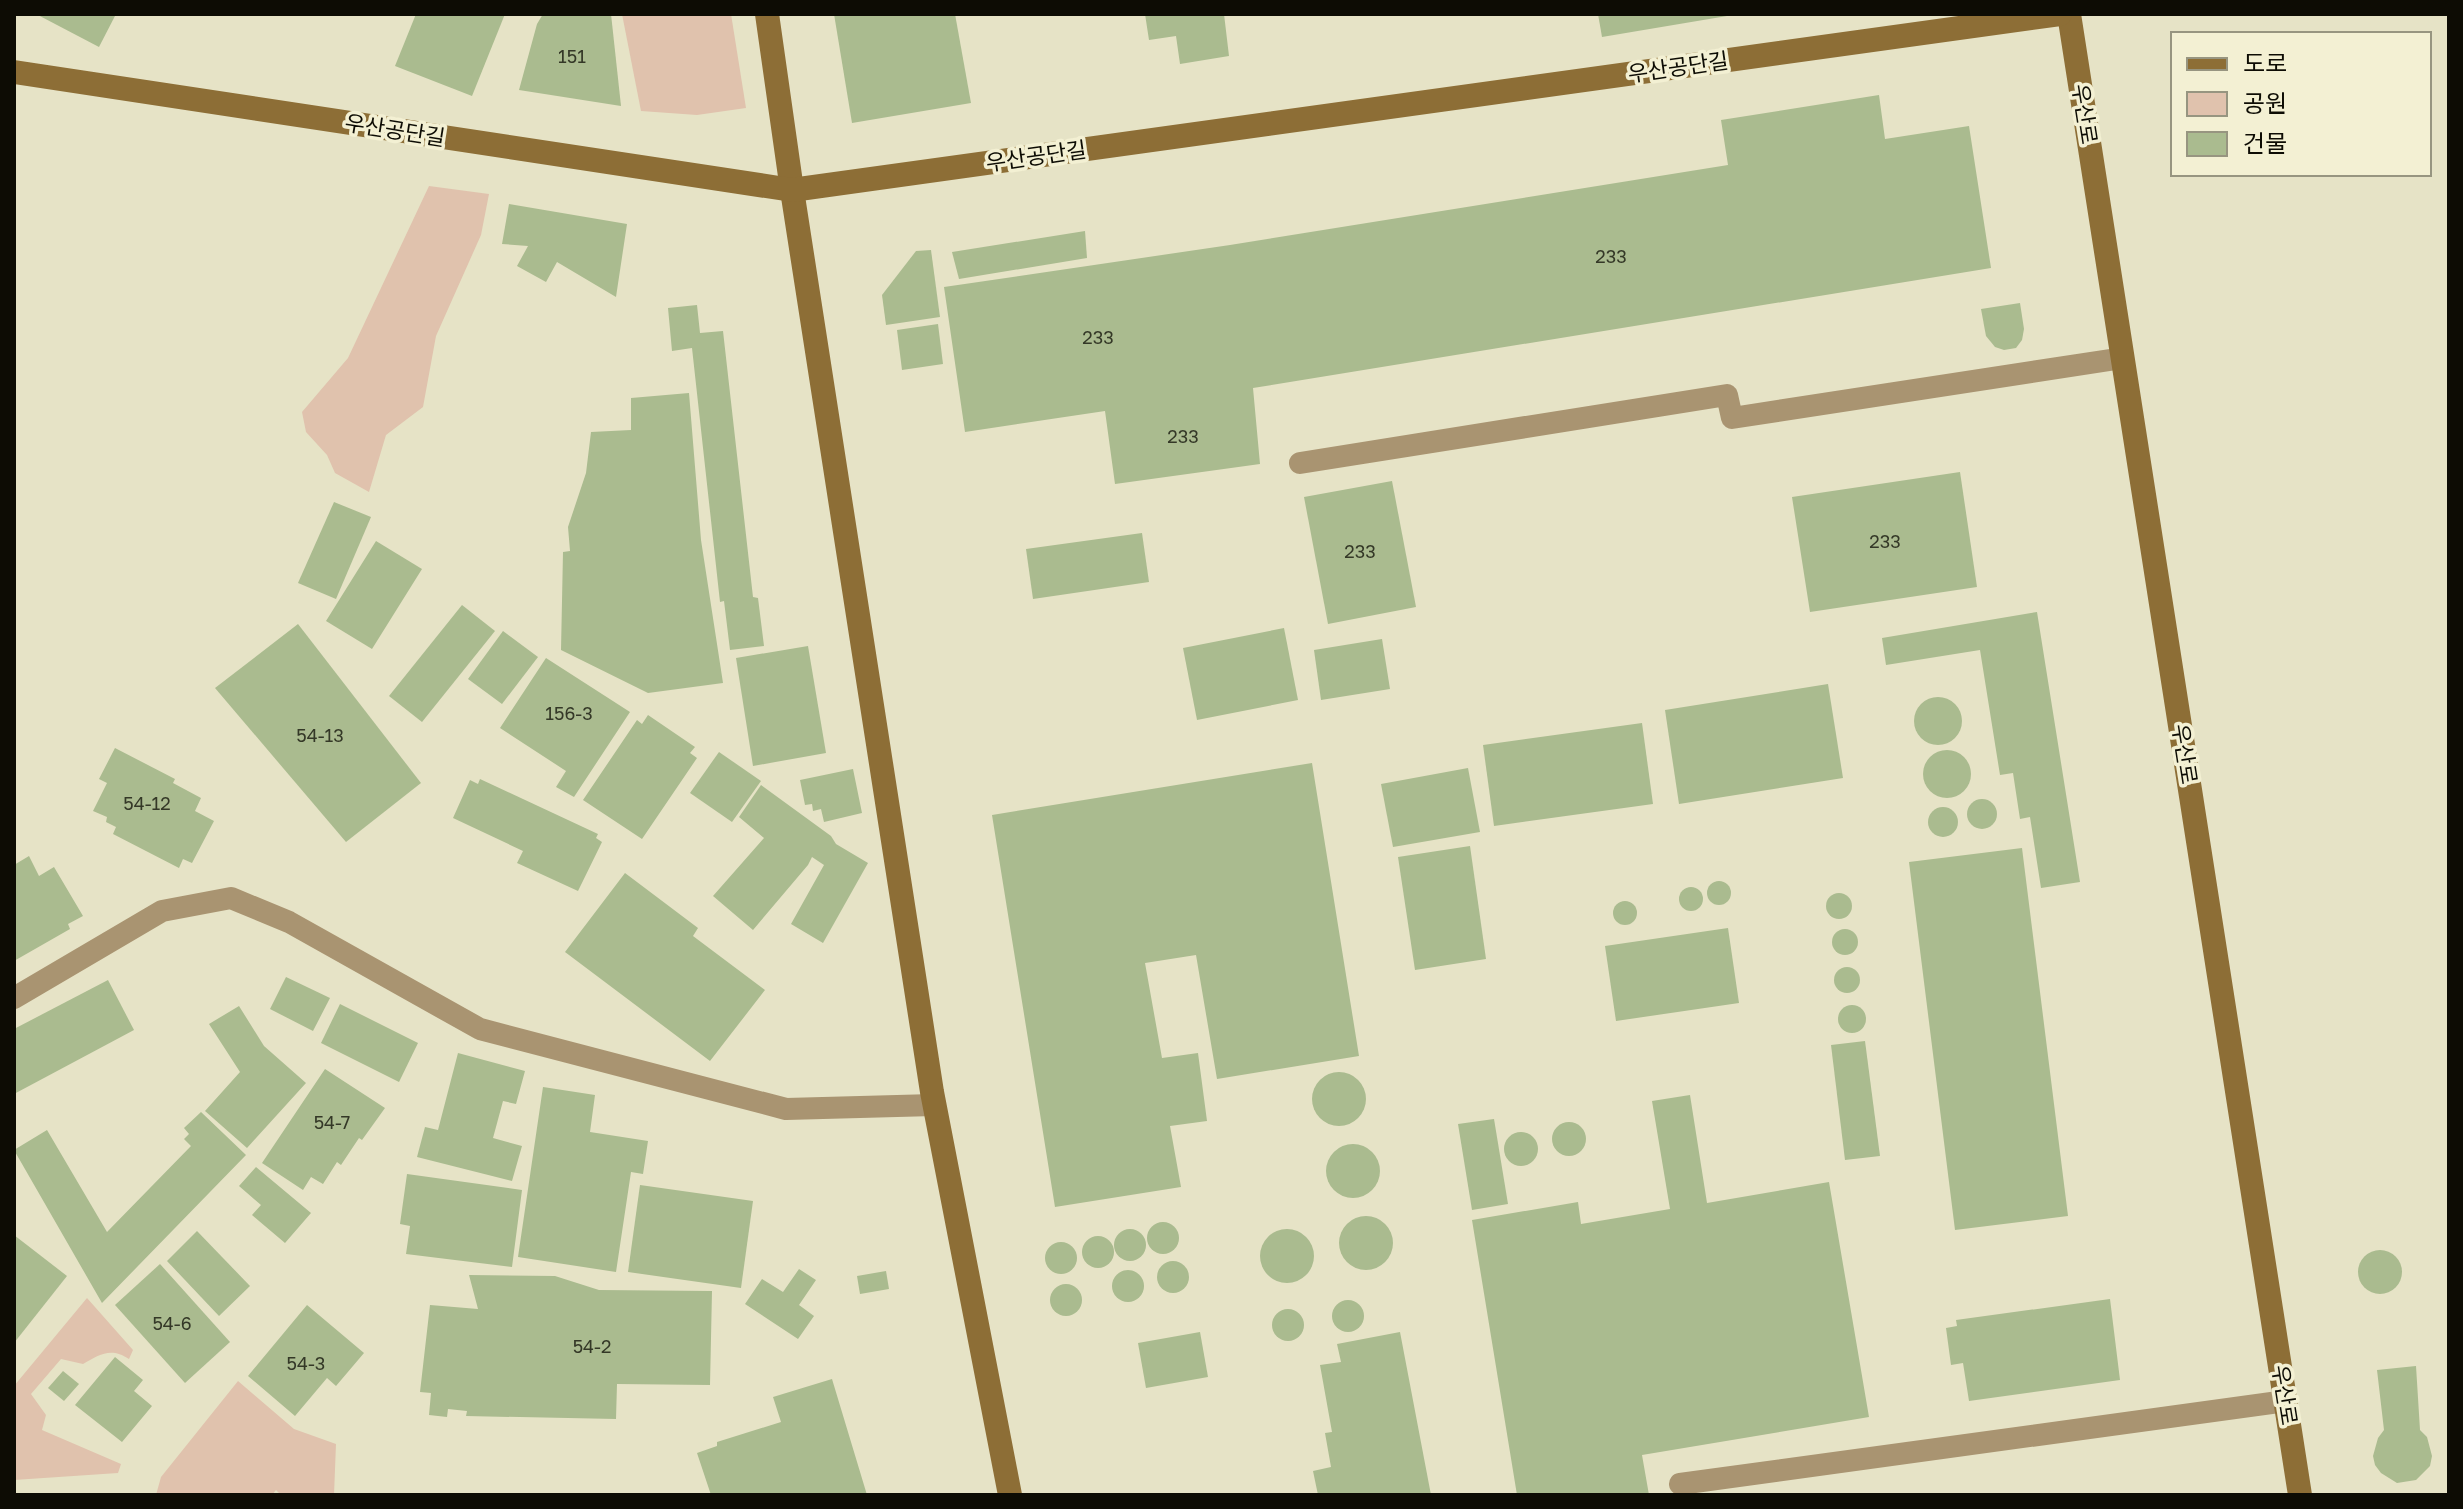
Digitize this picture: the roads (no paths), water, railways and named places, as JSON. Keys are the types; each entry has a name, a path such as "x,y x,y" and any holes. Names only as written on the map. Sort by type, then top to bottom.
{"street":[{"path":"767,14 934,1105 1010,1495"},
{"name":"우산공단길","path":"14,72 792,190 2060,14"},
{"name":"우산로","path":"2069,14 2300,1495"}],"lane":[{"path":"1300,463 1727,395 1732,418 2123,358"},
{"path":"14,998 162,911 231,898 289,922 480,1029 786,1109 934,1105"},
{"path":"1680,1484 2286,1401"}]}
